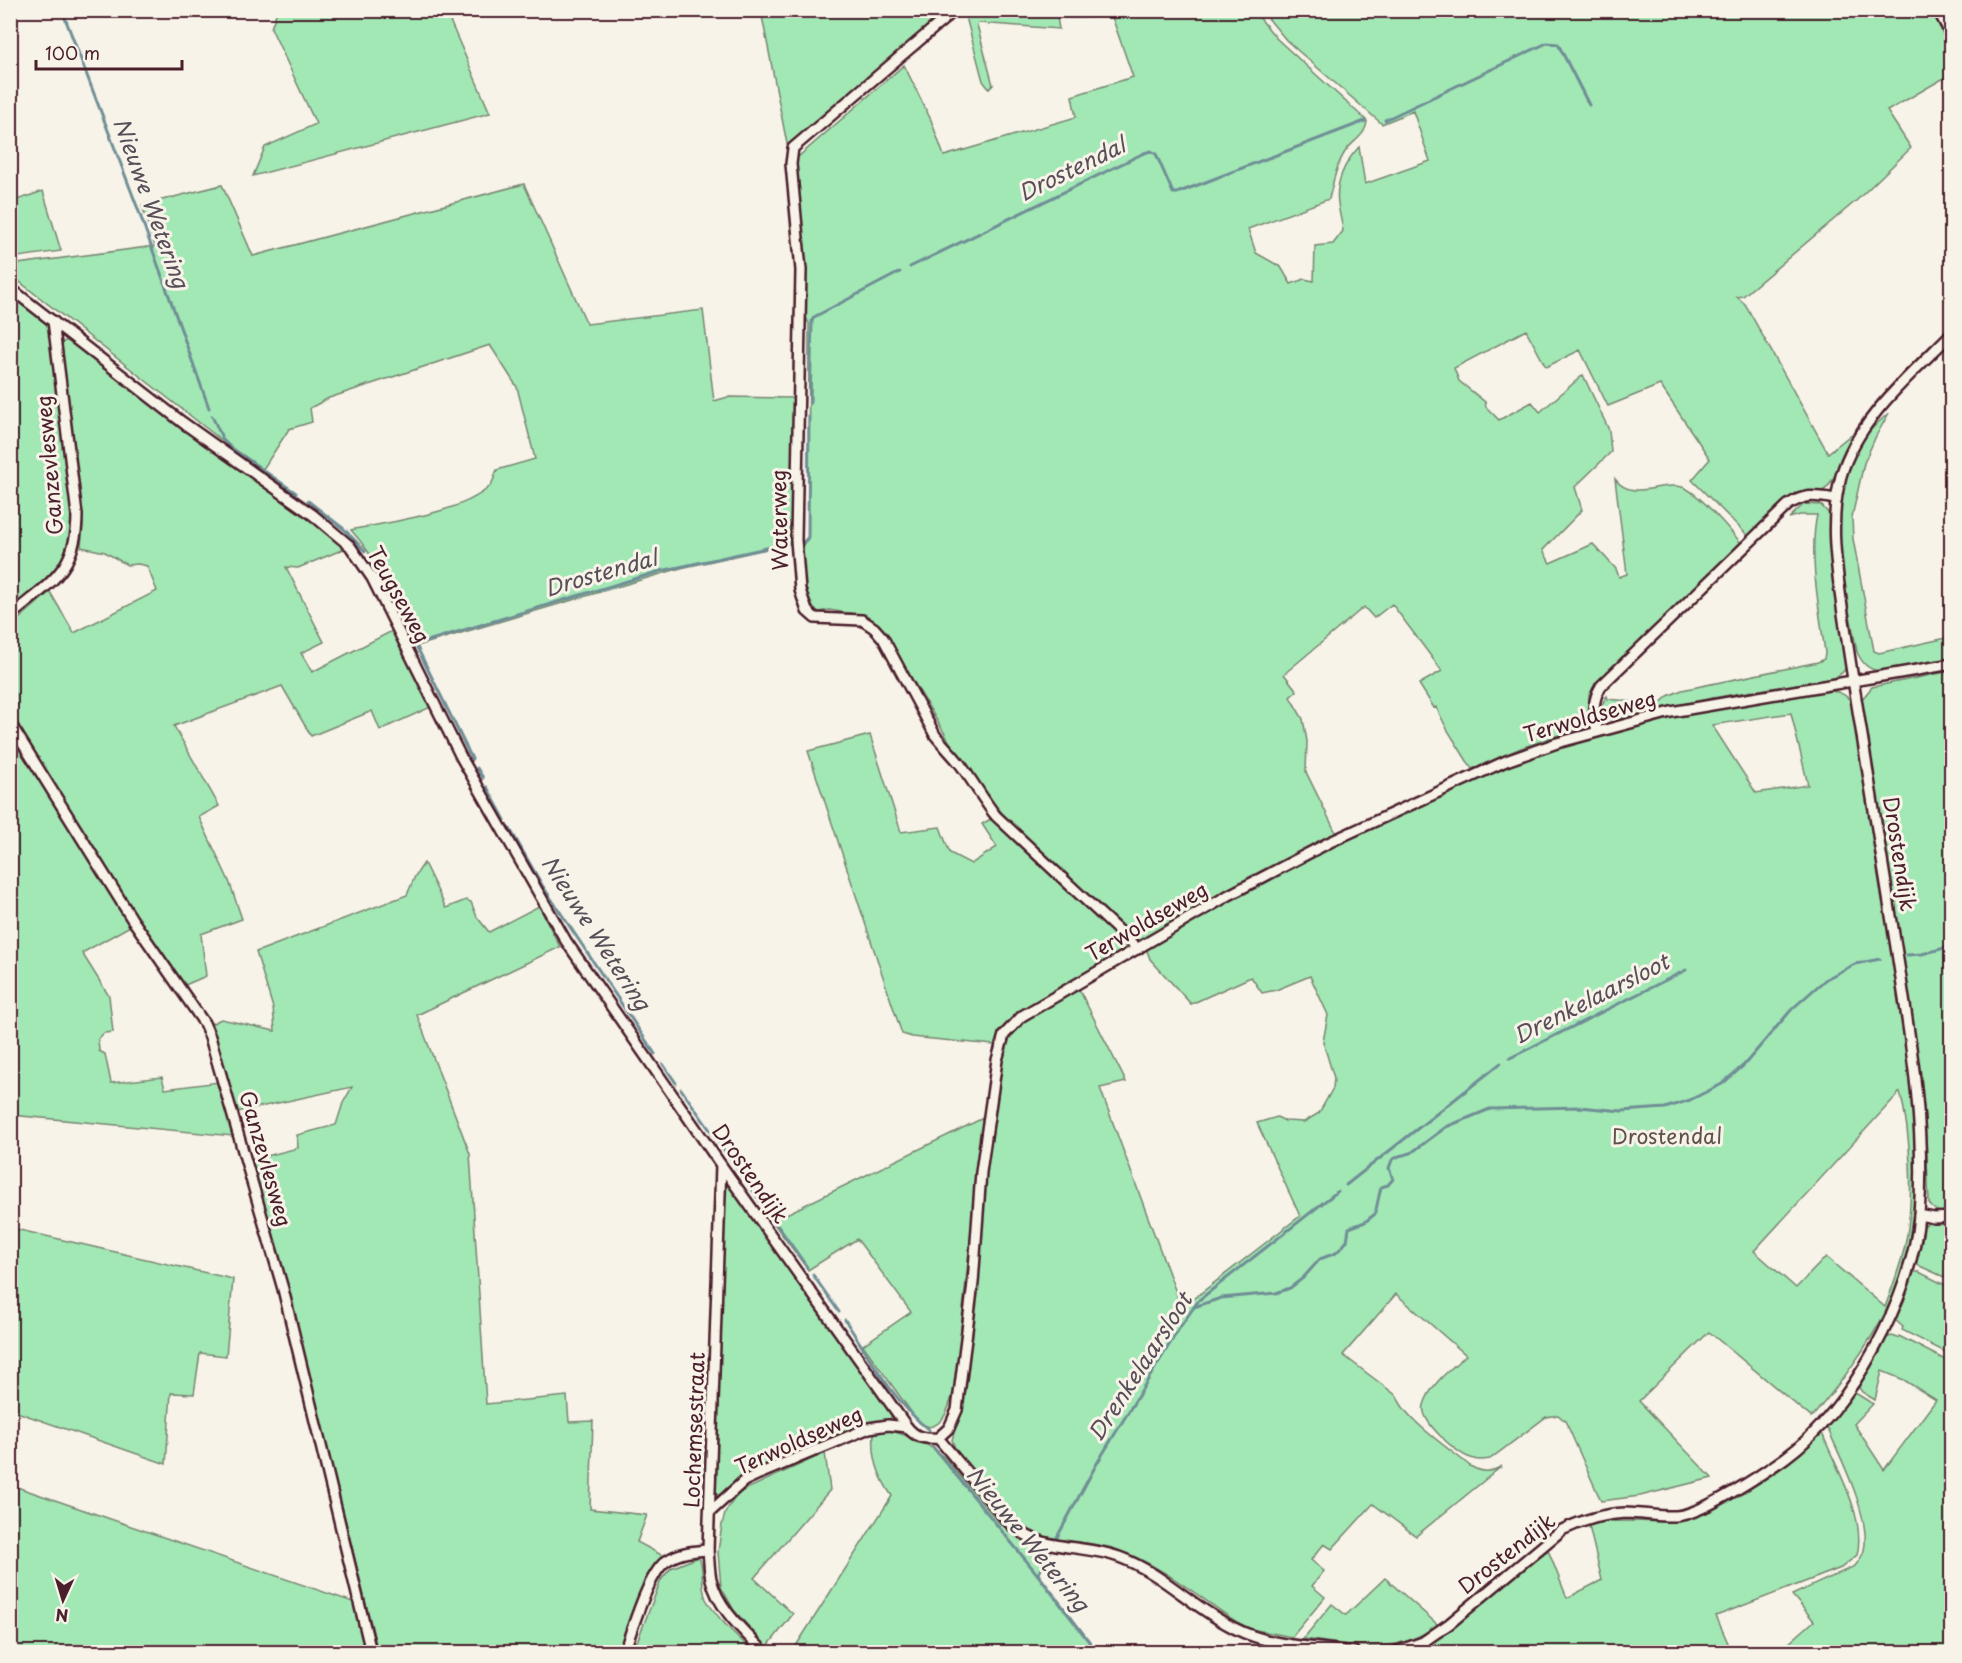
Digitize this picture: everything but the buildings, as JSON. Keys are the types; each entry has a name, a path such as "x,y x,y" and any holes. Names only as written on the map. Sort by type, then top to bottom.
{"street":[{"name":"Waterweg","path":"955,10 794,148 791,164 801,270 796,540 800,590 807,611 815,618 862,620 874,628 883,638 935,735 959,763 989,808 1138,949"},
{"path":"1938,10 1952,37"},
{"name":"Teugseweg","path":"10,288 182,422 313,515 350,546 372,578 461,758 566,941"},
{"name":"Ganzevlesweg","path":"10,616 60,573 74,550 77,534 77,515 53,321"},
{"name":"Drostendijk","path":"1395,1653 1423,1642 1449,1624 1562,1530 1583,1520 1624,1513 1678,1516 1700,1510 1787,1456 1815,1431 1854,1383 1882,1337 1906,1274 1915,1242 1919,1215 1919,1132 1908,1025 1853,681 1833,536 1836,498 1842,473 1865,428 1891,396 1952,333"},
{"path":"1597,731 1593,708 1595,696 1601,686 1788,505 1806,496 1836,498"},
{"name":"Terwoldseweg","path":"934,1439 946,1432 952,1422 959,1395 973,1283 981,1172 997,1060 1004,1035 1022,1016 1229,895 1330,842 1506,761 1597,731 1691,708 1952,664"},
{"name":"Ganzevlesweg","path":"10,723 132,919 204,1023 210,1037 283,1289 371,1653"},
{"name":"Drostendijk","path":"566,941 721,1165 907,1426"},
{"name":"Lochemsestraat","path":"721,1165 708,1550 711,1578 718,1599 764,1653"},
{"path":"1919,1215 1934,1218 1952,1217"},
{"name":"Terwoldseweg","path":"711,1511 744,1481 759,1474 869,1428 888,1425 907,1426"},
{"path":"907,1426 916,1436 934,1439 1014,1527 1031,1539 1049,1545 1106,1553 1133,1563 1165,1581 1217,1619 1253,1636 1270,1641 1354,1653"},
{"path":"624,1653 641,1606 661,1564 685,1552 708,1550"}],"green space":[{"path":"277,10 523,11 447,14 490,113 253,176 265,147 316,124 271,28"},
{"path":"1934,10 1951,44 1951,74 1887,111 1911,148 1857,200 1743,296 1737,297 1745,304 1828,453 1858,429 1828,487 1821,491 1796,493 1751,537 1692,480 1710,459 1660,385 1608,406 1580,350 1546,367 1526,330 1454,368 1459,381 1485,402 1486,407 1499,420 1532,402 1540,412 1583,375 1609,430 1611,452 1575,487 1582,510 1543,550 1550,563 1593,544 1616,569 1619,577 1627,574 1615,479 1622,486 1630,489 1674,486 1689,490 1705,503 1743,545 1589,694 1588,724 1521,748 1472,769 1436,707 1434,708 1419,684 1442,671 1392,604 1374,618 1364,607 1284,674 1297,691 1290,697 1303,719 1307,741 1306,772 1337,835 1140,942 1016,828 989,799 955,751 893,647 876,623 861,615 829,610 819,612 808,600 803,582 802,545 808,539 809,324 805,315 804,254 795,163 797,158 904,65 931,120 944,156 1076,117 1072,96 1133,77 1110,11 1254,11 1277,39 1367,121 1364,131 1342,157 1329,199 1248,229 1256,253 1281,267 1291,284 1304,279 1314,281 1315,246 1333,244 1343,231 1337,195 1338,188 1345,166 1359,147 1365,184 1430,161 1413,111 1382,124 1287,41 1262,11"},
{"path":"761,11 952,11 799,141 787,144"},
{"path":"966,11 1110,11 1090,17 1057,17 1059,29 978,23 993,85 989,89 983,81"},
{"path":"524,184 587,324 703,310 714,401 728,397 794,398 792,478 794,543 681,568 417,646 380,571 351,530 404,520 461,504 489,487 497,470 535,459 517,387 490,345 329,398 310,408 312,422 289,429 263,469 220,439 11,275 10,265 155,246 142,205 222,185 253,256"},
{"path":"43,191 61,251 11,258 11,202"},
{"path":"10,296 49,326 72,504 71,539 62,562 10,611"},
{"path":"65,341 322,526 343,545 344,549 298,568 286,567 324,642 301,653 312,672 394,630 431,707 380,730 372,711 311,736 282,686 174,726 219,806 199,817 229,881 242,919 201,934 206,976 185,985 102,865 11,716 11,626 50,592 74,633 157,591 147,566 127,565 105,552 81,547 83,524 61,353 62,343"},
{"path":"1889,413 1864,463 1852,517 1853,539 1874,651 1879,653 1951,637 1951,658 1880,671 1866,665 1857,652 1839,550 1838,524 1840,498 1846,474 1856,450 1875,425"},
{"path":"1804,504 1821,505 1830,515 1829,538 1849,658 1843,672 1830,679 1704,700 1627,718 1614,720 1605,717 1602,708 1607,696 1608,699 1637,703 1652,711 1668,696 1682,690 1824,659 1814,566 1817,515 1800,515 1789,518"},
{"path":"1951,671 1952,1124 1944,1128 1951,1150 1951,1214 1936,1210 1929,1203 1925,1118 1919,1066 1909,1069 1916,1172 1909,1252 1893,1296 1870,1339 1842,1380 1813,1416 1811,1417 1709,1332 1639,1401 1712,1478 1640,1496 1601,1501 1565,1421 1558,1415 1546,1417 1490,1459 1476,1460 1465,1455 1440,1436 1427,1419 1424,1405 1436,1384 1466,1355 1396,1294 1343,1355 1397,1396 1409,1415 1418,1424 1470,1466 1486,1471 1502,1466 1416,1536 1373,1504 1332,1549 1324,1544 1311,1560 1324,1571 1312,1586 1325,1597 1292,1637 1251,1629 1237,1622 1178,1581 1132,1556 1104,1546 1045,1537 1023,1527 1012,1518 956,1451 952,1440 966,1390 981,1250 986,1176 1001,1064 1008,1036 1024,1020 1078,987 1126,1082 1100,1088 1183,1307 1300,1216 1257,1123 1277,1117 1285,1121 1304,1122 1319,1113 1333,1088 1334,1078 1323,1042 1328,1015 1310,976 1276,990 1262,993 1251,977 1191,1004 1150,959 1146,948 1338,842 1472,781 1540,755 1610,733 1680,715 1735,705 1827,691 1846,696 1854,706 1872,827 1882,826 1862,699 1872,687","holes":["1791,713 1808,785 1756,793 1712,725","1900,1092 1909,1146 1910,1205 1904,1249 1885,1307 1826,1257 1796,1288 1754,1251"]},
{"path":"10,732 132,925 82,953 109,996 113,1032 104,1033 98,1039 99,1051 105,1054 111,1083 162,1077 165,1089 219,1082 233,1136 11,1115"},
{"path":"870,735 901,832 940,827 950,853 971,864 997,847 982,824 994,817 1130,947 1020,1013 1003,1029 994,1045 902,1034 808,751"},
{"path":"424,863 446,908 466,900 471,902 477,917 489,932 539,906 560,947 417,1015 470,1154 486,1404 567,1396 569,1422 593,1421 590,1509 647,1515 637,1542 665,1557 653,1568 620,1652 378,1652 283,1269 251,1160 298,1148 297,1135 336,1125 343,1103 352,1087 237,1112 211,1024 221,1019 275,1031 273,1008 256,952 407,895 415,876"},
{"path":"983,1118 955,1386 944,1417 940,1422 929,1427 920,1423 914,1416 863,1345 911,1312 857,1239 808,1270 772,1221"},
{"path":"725,1175 892,1415 889,1421 863,1426 721,1496 716,1494"},
{"path":"1951,1221 1951,1280 1913,1263 1920,1232 1927,1223"},
{"path":"11,1228 233,1279 226,1356 200,1353 194,1394 171,1393 166,1464 11,1410"},
{"path":"1911,1272 1919,1272 1951,1288 1951,1355 1902,1330 1903,1327 1894,1319"},
{"path":"1892,1336 1898,1338 1899,1336 1951,1363 1951,1652 1779,1652 1814,1621 1792,1595 1855,1566 1864,1550 1865,1537 1859,1504 1826,1425 1851,1393 1873,1404 1854,1424 1884,1470 1936,1400 1904,1380 1882,1371 1875,1400 1862,1392 1857,1385 1885,1338"},
{"path":"887,1430 918,1440 939,1453 1000,1524 1023,1540 1050,1552 1038,1573 1098,1652 792,1652 892,1496 880,1474 874,1450 874,1433"},
{"path":"1818,1433 1823,1435 1855,1511 1859,1541 1857,1555 1841,1568 1716,1616 1732,1652 1412,1652 1441,1637 1548,1550 1567,1598 1602,1580 1589,1526 1622,1521 1680,1520 1698,1515 1717,1507 1754,1485"},
{"path":"825,1453 830,1490 754,1578 793,1614 767,1647 734,1610 721,1587 718,1552 722,1524 726,1511 738,1493"},
{"path":"11,1485 356,1603 367,1652 11,1652"},
{"path":"699,1557 706,1599 722,1620 753,1652 633,1652 661,1580 671,1568"},
{"path":"1385,1578 1438,1625 1404,1642 1388,1645 1356,1646 1303,1639 1332,1604 1346,1615"}],"waterway":[{"name":"Nieuwe Wetering","path":"62,10 138,209 209,408"},
{"name":"Drostendal","path":"1385,120 1547,43 1558,44 1589,105"},
{"name":"Drostendal","path":"910,267 1144,153 1151,151 1156,154 1173,193 1177,193 1365,121"},
{"name":"Drostendal","path":"810,403 812,321 814,317 900,272"},
{"name":"Nieuwe Wetering","path":"212,416 223,440 231,448 296,493"},
{"name":"Drostendal","path":"803,543 808,537 809,416"},
{"name":"Nieuwe Wetering","path":"308,501 344,529 365,551"},
{"name":"Drostendal","path":"424,642 661,571 789,543"},
{"name":"Nieuwe Wetering","path":"407,627 472,759"},
{"name":"Nieuwe Wetering","path":"477,768 483,778"},
{"name":"Nieuwe Wetering","path":"487,787 505,820"},
{"name":"Nieuwe Wetering","path":"510,829 542,885 655,1054"},
{"path":"1907,955 1922,954 1952,946"},
{"path":"1194,1307 1221,1298 1276,1293 1290,1288 1303,1278 1320,1259 1336,1253 1342,1247 1347,1241 1349,1228 1365,1222 1375,1214 1381,1187 1388,1185 1393,1179 1389,1168 1392,1160 1411,1153 1446,1127 1490,1109 1579,1107 1622,1111 1665,1108 1690,1100 1722,1084 1744,1065 1792,1009 1826,979 1855,964 1880,959"},
{"name":"Drenkelaarsloot","path":"1510,1058 1686,970"},
{"name":"Drenkelaarsloot","path":"1346,1185 1501,1063"},
{"name":"Nieuwe Wetering","path":"663,1064 676,1083"},
{"name":"Nieuwe Wetering","path":"681,1089 807,1267"},
{"name":"Drenkelaarsloot","path":"1055,1541 1096,1465 1180,1327 1199,1300 1338,1191"},
{"name":"Nieuwe Wetering","path":"813,1275 839,1312"},
{"name":"Nieuwe Wetering","path":"845,1320 894,1393 916,1419 929,1430"},
{"name":"Nieuwe Wetering","path":"933,1447 1038,1575 1097,1652"},
{"name":"Drenkelaarsloot","path":"1038,1575 1049,1554"}]}
